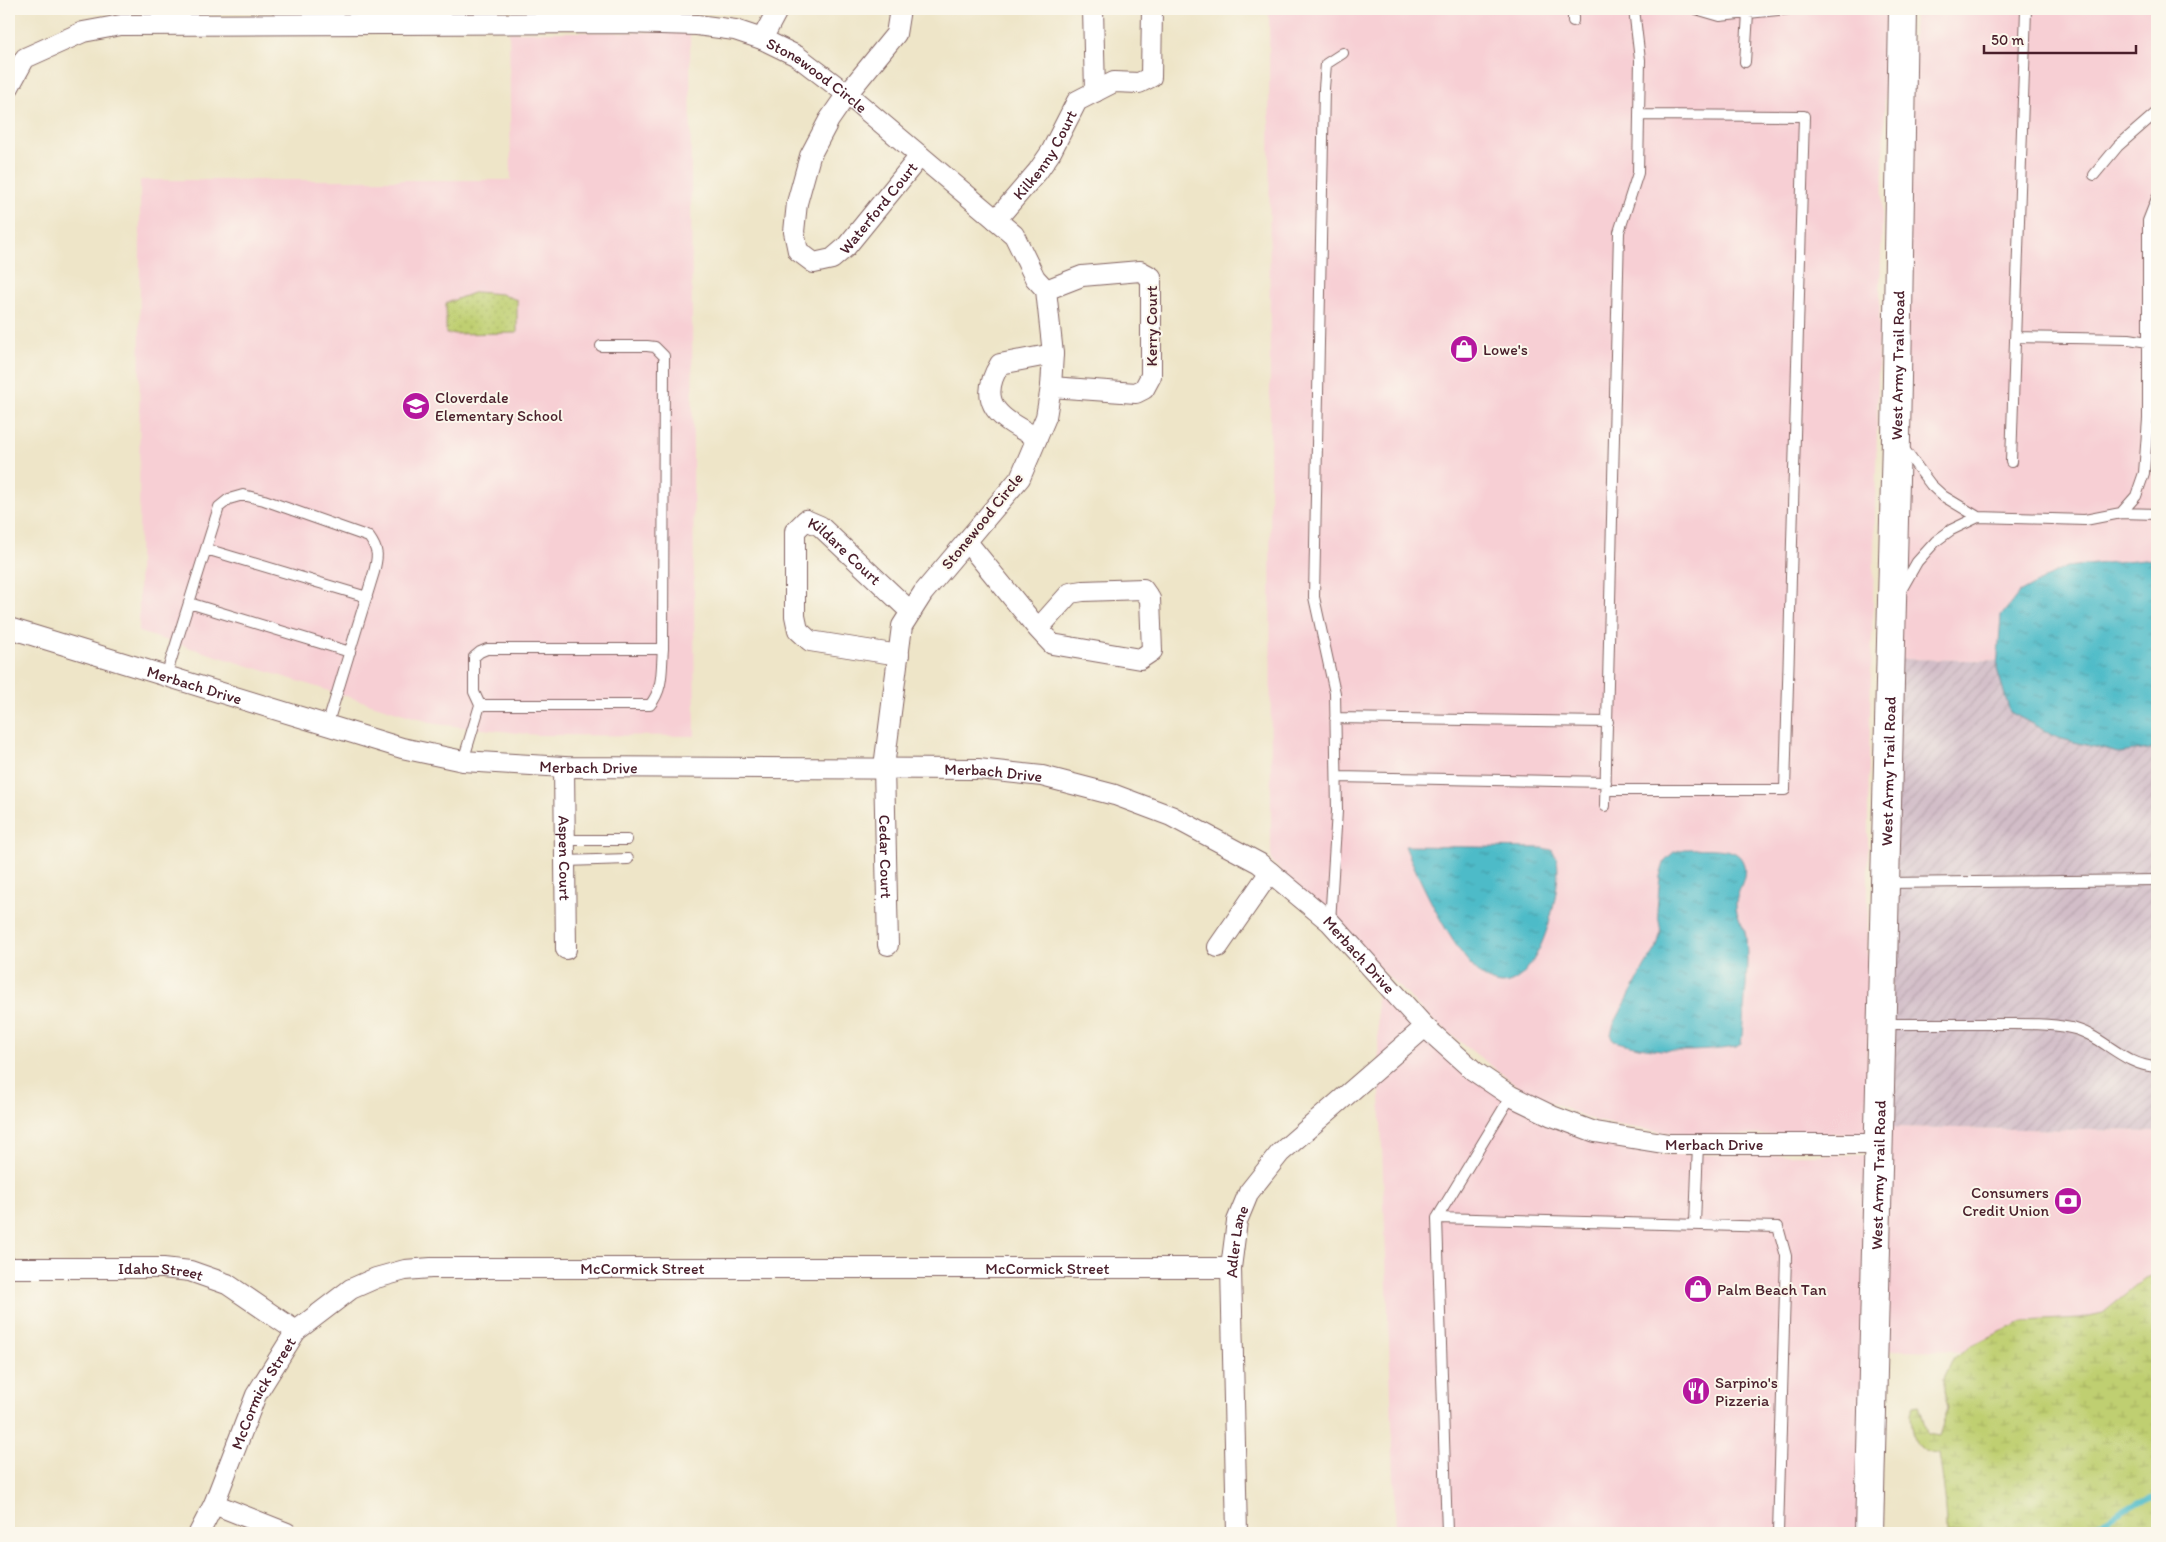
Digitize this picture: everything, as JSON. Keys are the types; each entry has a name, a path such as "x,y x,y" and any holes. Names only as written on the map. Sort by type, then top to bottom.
{"main road":[{"name":"West Army Trail Road","path":"1868,1533 1896,439 1903,9"}],"street":[{"path":"762,39 778,9"},
{"path":"847,94 896,34 900,9"},
{"path":"1093,9 1095,92"},
{"name":"Kilkenny Court","path":"996,220 1042,164 1077,101 1114,82 1139,83 1151,77 1152,9"},
{"name":"Stonewood Circle","path":"9,87 25,58 60,41 100,27 555,16 697,25 735,30 762,39 797,56 847,94 1014,235 1035,278 1046,290 1053,354 1051,387 1046,417 1020,478 923,593 902,626 884,767"},
{"name":"Waterford Court","path":"847,94 829,120 810,156 797,203 794,232 798,251 814,263 832,259 846,247 920,156"},
{"name":"Kerry Court","path":"1046,290 1082,276 1140,271 1151,277 1151,376 1144,388 1136,393 1051,387"},
{"path":"1037,438 1013,425 996,412 990,394 992,378 1000,364 1053,354"},
{"name":"Kildare Court","path":"899,655 810,641 798,630 795,616 795,531 806,520 820,526 911,612"},
{"path":"967,542 1038,629 1052,644 1140,659 1152,651 1150,599 1143,589 1083,591 1070,594 1038,629"},
{"name":"Merbach Drive","path":"9,628 402,748 463,761 564,767 884,767 1000,770 1042,776 1080,785 1115,795 1171,816 1258,863 1330,922 1425,1027 1474,1071 1511,1096 1552,1116 1595,1132 1669,1144 1879,1144"},
{"name":"Aspen Court","path":"564,767 566,949"},
{"name":"Cedar Court","path":"884,767 888,945"},
{"path":"1218,947 1270,872"},
{"name":"Adler Lane","path":"1236,1533 1231,1268 1237,1221 1249,1192 1280,1153 1425,1027"},
{"name":"Idaho Street","path":"9,1268 163,1268 190,1271 227,1284 296,1331"},
{"name":"McCormick Street","path":"200,1533 214,1504 256,1395 296,1331 351,1289 376,1278 405,1270 431,1268 1231,1268"},
{"path":"214,1504 287,1533"}],"lane":[{"path":"1573,9 1573,22"},
{"path":"1606,806 1619,232 1638,173 1640,60 1634,9"},
{"path":"1696,9 1720,16 1789,9"},
{"path":"2011,462 2026,9"},
{"path":"1745,62 1748,13"},
{"path":"1330,922 1338,811 1335,693 1314,597 1324,88 1326,64 1343,53"},
{"path":"2094,175 2118,146 2157,112"},
{"path":"1337,777 1785,790 1804,116 1639,114"},
{"path":"2121,513 2136,496 2144,472 2148,419 2148,221 2157,198"},
{"path":"2015,337 2129,339 2148,342"},
{"path":"480,705 650,705 660,690 663,649 664,356 655,347 601,346"},
{"path":"1896,439 1937,490 1956,505 1978,517 2085,520 2121,513 2157,514"},
{"path":"166,676 219,507 229,499 243,495 264,500 369,536 376,547 377,559 367,597 327,726"},
{"path":"1892,608 1917,562 1936,541 1951,530 1978,517"},
{"path":"206,549 367,597"},
{"path":"189,603 350,652"},
{"path":"463,761 480,705 474,692 474,658 480,652 487,649 663,649"},
{"path":"1335,718 1608,722"},
{"path":"565,840 627,840"},
{"path":"565,861 628,859"},
{"path":"1885,883 2027,883 2157,880"},
{"path":"1882,1024 2046,1024 2073,1028 2094,1038 2118,1054 2139,1063 2157,1066"},
{"path":"1447,1533 1437,1218 1511,1096"},
{"path":"1695,1224 1698,1144"},
{"path":"1437,1218 1695,1224 1778,1228 1786,1256 1778,1533"}],"shaded area":[{"path":"1269,9 1887,9 1868,808 1868,1134 1699,1135 1659,1132 1595,1121 1524,1091 1433,1021 1271,861"},
{"path":"1914,9 2157,9 2157,663 1898,659"},
{"name":"Cloverdale Elementary School","path":"509,32 690,32 695,736 537,735 436,724 139,632 140,180 511,180"},
{"path":"1898,659 2157,663 2157,1131 1888,1127"},
{"path":"1376,984 1437,1049 1585,1138 1664,1155 1869,1155 1860,1533 1396,1533"},
{"path":"1888,1127 2157,1131 2157,1353 1884,1350"}],"green space":[{"path":"476,292 501,294 517,300 517,333 446,334 446,303"},
{"path":"2157,1274 2157,1533 1947,1533 1946,1503 1939,1454 1927,1452 1916,1443 1911,1418 1914,1406 1919,1405 1927,1434 1939,1436 1948,1408 1944,1390 1944,1378 1954,1357 1970,1346 2024,1321 2080,1318 2103,1313 2146,1278"}],"water":[{"path":"2145,559 2157,561 2157,748 2119,753 2058,738 2010,712 1997,669 2001,616 2019,593 2066,567"},
{"path":"1405,846 1542,848 1552,850 1557,860 1558,874 1551,916 1544,939 1534,959 1522,975 1508,983 1492,982 1479,973 1466,959 1441,921"},
{"path":"1684,849 1730,851 1740,857 1745,869 1736,908 1746,937 1747,974 1741,1044 1736,1047 1690,1051 1660,1050 1614,1041 1611,1034 1614,1024 1656,949 1661,932 1657,910 1660,876 1665,860 1674,852"}],"waterway":[{"path":"2086,1533 2139,1501 2157,1498"}],"place":[{"name":"Lowe's","path":"1464,349"},
{"name":"Cloverdale Elementary School","path":"416,406"},
{"name":"Consumers Credit Union","path":"2068,1201"},
{"name":"Palm Beach Tan","path":"1698,1289"},
{"name":"Sarpino's Pizzeria","path":"1696,1391"}]}
